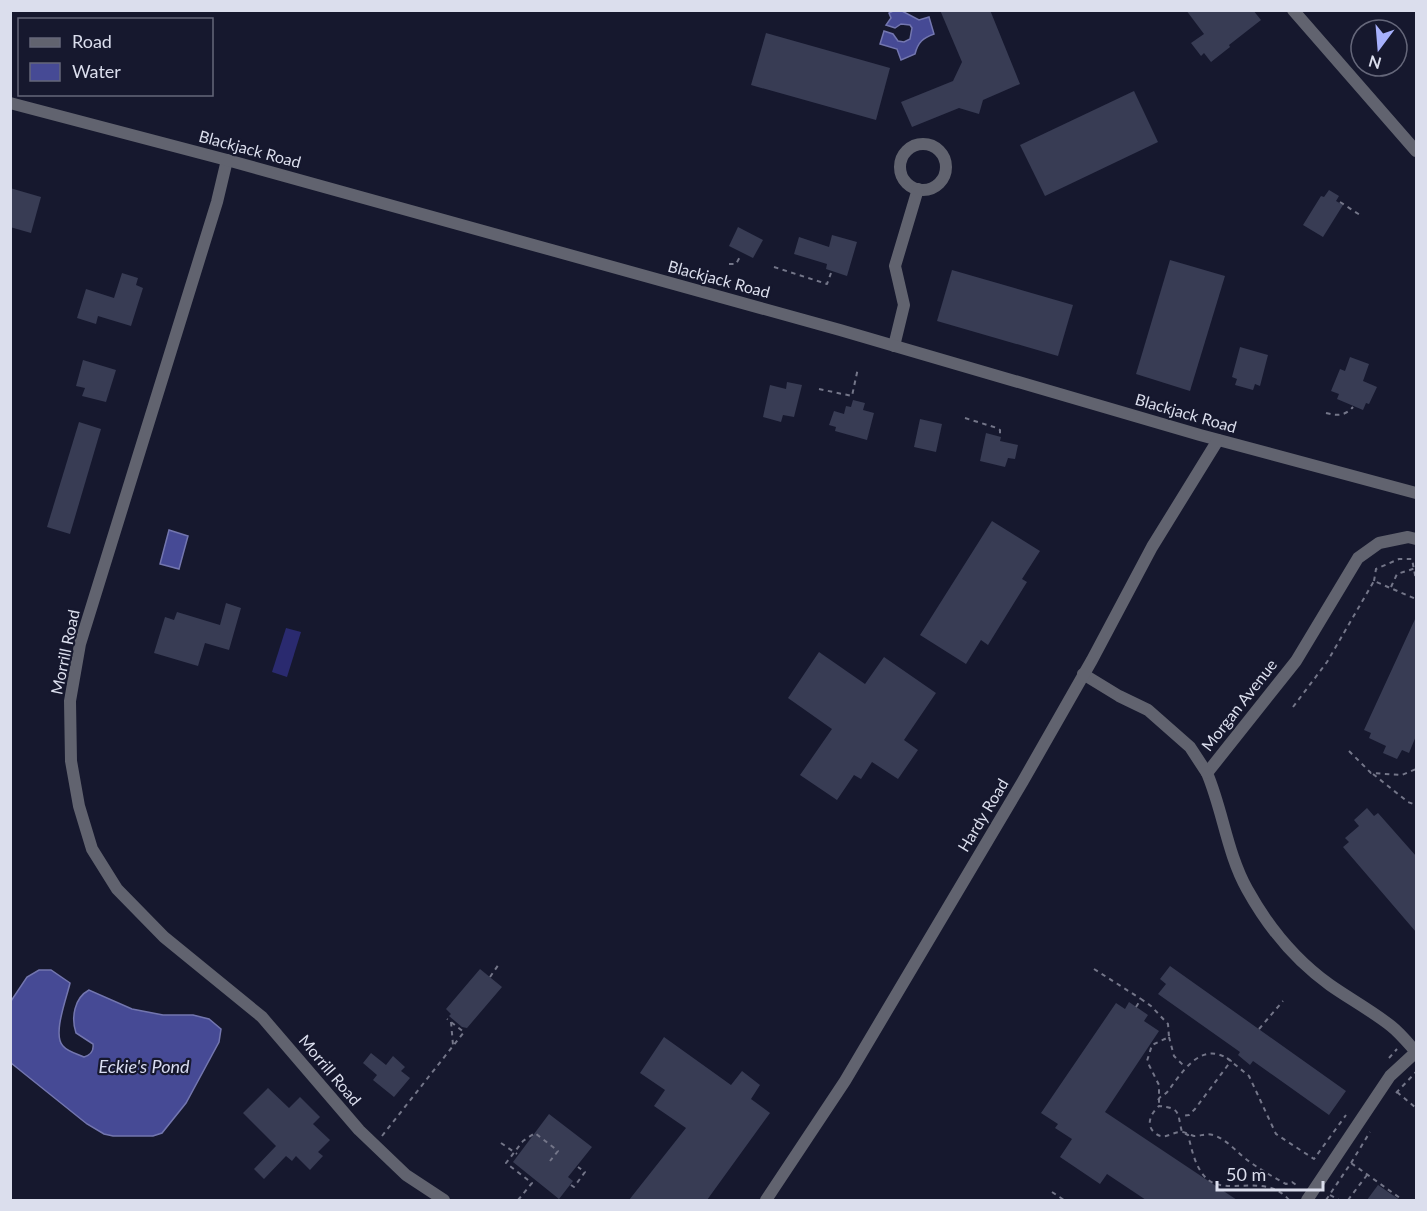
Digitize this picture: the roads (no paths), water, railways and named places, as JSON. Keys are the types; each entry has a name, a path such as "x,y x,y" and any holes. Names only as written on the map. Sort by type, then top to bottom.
{"street":[{"path":"1293,10 1416,151"},
{"name":"Blackjack Road","path":"10,103 227,160 894,345 1218,440 1416,493"},
{"name":"Morrill Road","path":"227,160 213,213 80,644 70,701 71,761 79,806 92,849 117,889 164,937 262,1017 374,1145 406,1175 444,1200"},
{"path":"894,345 904,305 895,266 918,189"},
{"name":"Hardy Road","path":"766,1200 845,1081 1023,781 1152,547 1218,440"},
{"name":"Morgan Avenue","path":"1416,539 1408,537 1379,543 1358,558 1296,661 1207,773 1216,795 1232,855 1246,888 1278,937 1298,958 1328,983 1392,1026 1416,1052"},
{"path":"1083,674 1119,696 1148,710 1190,747 1207,773"},
{"path":"1307,1200 1390,1076 1416,1052"}],"water":[{"path":"902,11 919,20 929,17 934,34 921,41 915,54 901,60 897,49 880,44 884,31 893,34 898,41 904,42 910,39 912,28 910,25 901,24 895,28 886,25 891,18 889,13"},
{"path":"169,530 188,536 179,569 160,564"},
{"name":"Eckie's Pond","path":"39,970 51,970 70,983 60,1025 60,1041 68,1050 84,1057 92,1052 93,1044 76,1033 74,1015 80,998 89,990 132,1009 163,1015 193,1015 209,1019 221,1029 219,1042 186,1103 162,1133 153,1136 104,1134 87,1124 11,1063 11,1001 27,977"}]}
